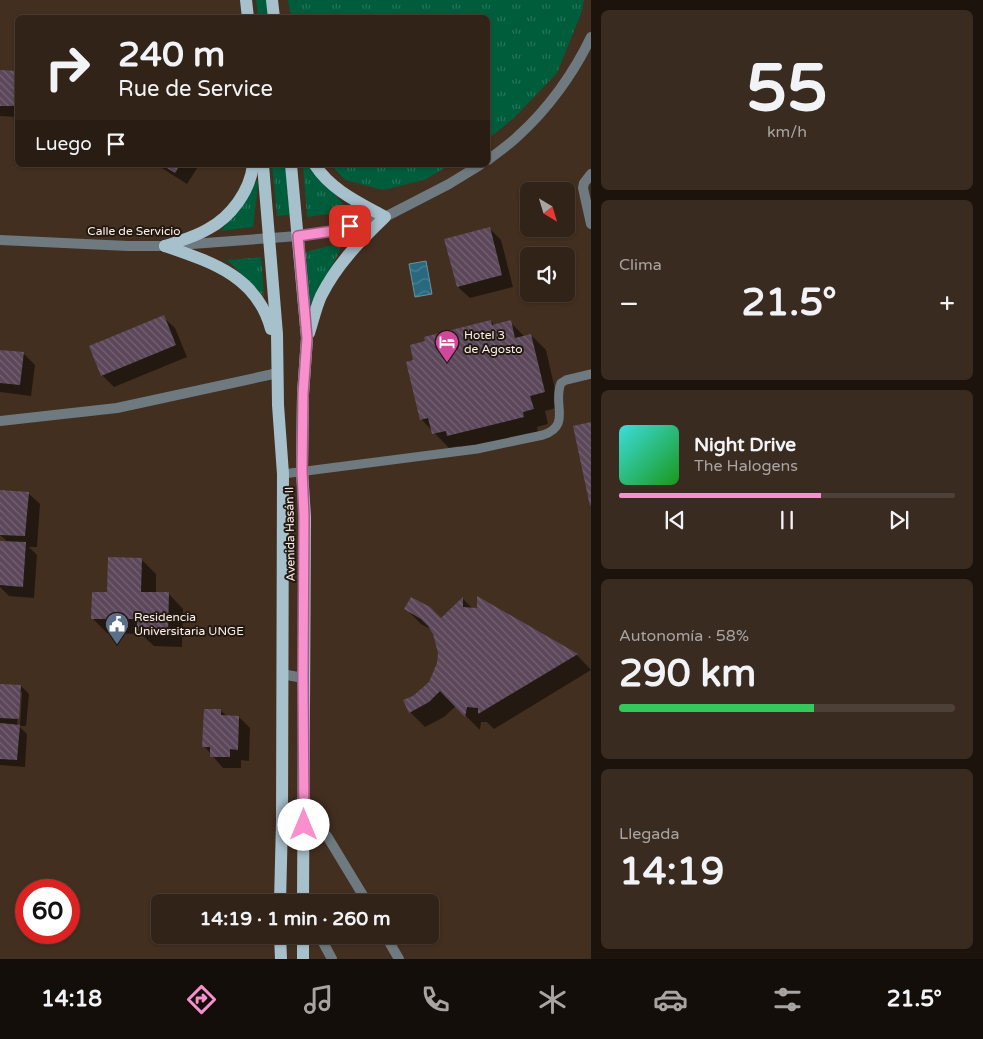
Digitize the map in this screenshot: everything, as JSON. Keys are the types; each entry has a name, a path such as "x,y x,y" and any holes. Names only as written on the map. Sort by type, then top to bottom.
{"main road":[{"path":"246,0 248,15"},
{"path":"272,0 274,15"},
{"path":"165,246 209,229 225,216 247,188 252,167"},
{"name":"Avenida Hasán II","path":"263,167 277,354 282,474 280,894"},
{"name":"Avenida Hasán II","path":"291,167 307,338 303,394 302,471 304,516 303,894"},
{"path":"307,338 320,297 336,269 356,244 385,217 354,200 325,178 317,167"},
{"path":"165,246 224,268 253,292 267,313 277,354"},
{"path":"280,944 280,959"},
{"path":"303,944 303,959"}],"street":[{"path":"490,158 518,136 546,106 571,72 590,37"},
{"path":"385,217 449,184 477,167"},
{"path":"590,174 583,188 590,224"},
{"name":"Calle de Servicio","path":"0,240 165,246 298,236 333,231 385,217"},
{"path":"0,421 116,408 278,373"},
{"path":"282,674 303,678"},
{"path":"282,822 304,825 323,833 329,838 362,894"},
{"path":"324,944 332,959"},
{"path":"391,944 399,959"}],"lane":[{"path":"282,474 476,449 552,432 557,428 560,420 559,394 561,384 566,380 590,374"}],"green space":[{"path":"256,0 268,0 270,15 258,15"},
{"path":"288,0 584,0 582,11 557,73 514,118 490,137 490,15 291,15"},
{"path":"272,167 285,167 290,215 277,216"},
{"path":"303,167 312,167 349,211 307,217"},
{"path":"333,167 447,167 424,180 383,190 345,180"},
{"path":"259,178 253,227 221,231"},
{"path":"344,242 309,313 306,252"},
{"path":"261,257 264,296 227,260"}],"water":[{"path":"426,261 432,294 415,297 409,264"}],"building":[{"path":"0,70 15,71 15,106 0,106"},
{"path":"165,167 179,167 175,173"},
{"path":"490,227 502,275 457,287 444,239"},
{"path":"164,315 176,345 101,376 89,346"},
{"path":"491,320 492,325 511,320 515,338 531,334 545,392 530,396 534,409 523,412 524,417 447,436 446,431 432,434 428,418 420,420 406,362 413,360 410,345 425,341 424,337"},
{"path":"0,350 24,352 20,385 0,383"},
{"path":"591,422 591,505 590,506 573,426"},
{"path":"0,490 29,492 25,536 0,535"},
{"path":"0,541 26,542 23,587 0,585"},
{"path":"108,557 142,558 141,592 169,592 168,632 137,631 137,619 91,619 92,592 107,592"},
{"path":"477,596 578,654 478,714 478,708 467,707 465,717 440,691 429,702 409,713 403,700 413,696 429,682 437,663 438,653 433,634 428,626 421,619 404,609 411,597 430,607 441,618 463,597 463,607 477,608"},
{"path":"0,684 21,685 19,719 0,718"},
{"path":"204,709 221,709 221,715 239,716 238,750 230,749 230,757 210,757 210,747 202,747"},
{"path":"0,723 20,725 17,760 0,759"}],"place":[{"name":"Hotel 3 de Agosto","path":"447,363"},
{"name":"Residencia Universitaria UNGE","path":"117,645"}],"route":[{"path":"304,825 304,516 302,471 303,394 307,338 298,236 333,231 350,226"}]}
